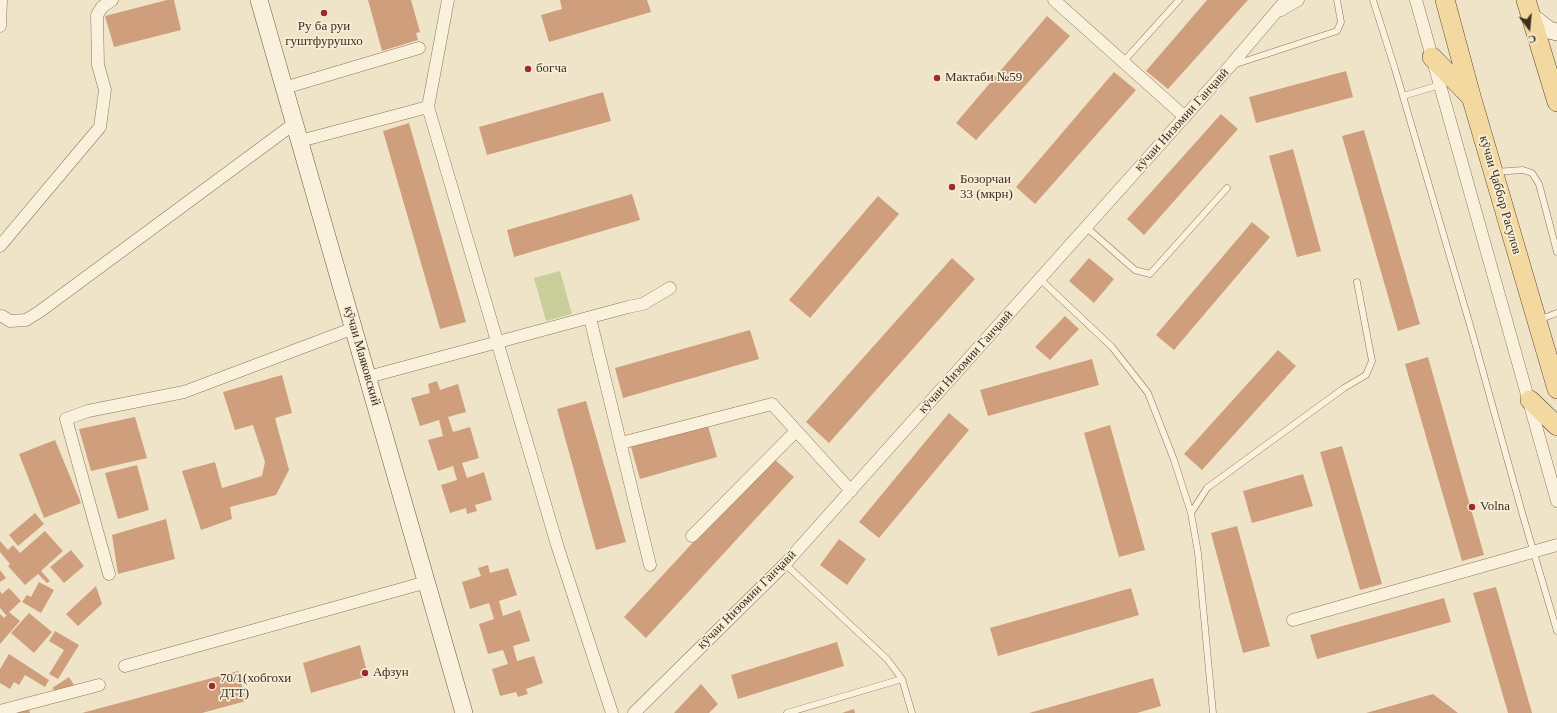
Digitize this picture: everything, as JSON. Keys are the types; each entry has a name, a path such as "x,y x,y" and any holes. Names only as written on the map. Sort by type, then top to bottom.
{"main road":[{"name":"кӯчаи Ҷаббор Расулов","path":"1448,3 1471,96 1557,389"},
{"path":"1528,8 1557,102"},
{"path":"1432,57 1471,96"},
{"path":"1530,400 1557,426"}],"street":[{"path":"0,26 1,0"},
{"path":"0,246 100,127 105,90 98,65 97,15 102,7 112,0"},
{"name":"кӯчаи Маяковский","path":"259,0 464,713"},
{"path":"448,0 428,107 558,548 612,713"},
{"name":"кӯчаи Низомии Ганҷавӣ","path":"634,713 785,564 1185,117 1286,0"},
{"path":"1276,12 1298,0"},
{"path":"1416,0 1557,500"},
{"path":"1057,1 1185,117"},
{"path":"1528,8 1549,30 1557,32"},
{"path":"284,88 419,48"},
{"path":"300,141 428,107"},
{"path":"1,317 10,321 26,320 40,312 295,123"},
{"path":"368,377 643,304 670,288"},
{"path":"590,318 650,565"},
{"path":"109,574 66,419 88,411 184,392 354,328"},
{"path":"621,443 772,404 851,491"},
{"path":"692,536 796,431"},
{"path":"1293,620 1557,545"},
{"path":"125,666 427,582"},
{"path":"0,711 99,685"}],"lane":[{"path":"1123,62 1179,0"},
{"path":"1230,66 1337,31 1341,22 1338,0"},
{"path":"1373,0 1403,96 1557,631"},
{"path":"1403,96 1440,85"},
{"path":"1494,172 1522,170 1532,173 1539,184 1557,252"},
{"path":"1086,227 1135,270 1150,274 1227,188"},
{"path":"1040,279 1112,346 1148,394 1174,460 1191,513 1198,554 1213,713"},
{"path":"1191,513 1207,488 1344,388 1366,375 1372,360 1357,282"},
{"path":"1537,320 1557,313"},
{"path":"785,564 887,659 902,679 912,713"},
{"path":"787,713 902,679"}],"green space":[{"path":"560,271 572,314 546,321 534,278"}],"building":[{"path":"167,0 174,0 181,30 114,47 105,16"},
{"path":"368,0 411,0 420,32 416,33 418,40 382,51"},
{"path":"560,0 647,0 651,12 549,42 541,15 562,9"},
{"path":"1207,0 1248,0 1168,89 1146,71"},
{"path":"1047,16 1070,36 976,140 956,123"},
{"path":"1346,71 1353,97 1256,123 1249,97"},
{"path":"1114,72 1136,90 1035,204 1016,187"},
{"path":"603,92 611,121 487,155 479,127"},
{"path":"1221,114 1238,129 1144,235 1127,219"},
{"path":"409,123 466,322 440,329 383,131"},
{"path":"1364,130 1420,324 1398,331 1342,136"},
{"path":"1293,149 1321,251 1297,257 1269,156"},
{"path":"632,194 640,220 514,257 507,230"},
{"path":"878,196 899,214 810,318 789,300"},
{"path":"1252,222 1270,237 1174,350 1156,335"},
{"path":"952,258 975,279 829,443 806,422"},
{"path":"1089,258 1114,279 1094,303 1069,281"},
{"path":"1065,316 1079,329 1050,360 1035,347"},
{"path":"750,330 759,359 623,398 615,368"},
{"path":"1278,350 1296,366 1202,470 1184,454"},
{"path":"1428,357 1484,555 1462,561 1405,364"},
{"path":"1092,359 1099,385 988,416 980,390"},
{"path":"282,375 292,413 275,418 289,470 276,495 230,507 232,519 201,530 182,471 215,462 222,488 262,476 265,462 253,425 235,430 223,392"},
{"path":"437,381 440,390 458,384 466,412 448,417 453,432 470,427 479,458 462,463 467,478 484,472 492,500 475,505 477,511 467,514 466,508 450,513 441,485 457,480 453,466 438,471 428,440 443,436 439,420 420,426 411,398 430,393 428,384"},
{"path":"586,401 626,542 596,550 557,409"},
{"path":"949,413 969,430 879,538 859,522"},
{"path":"135,417 147,458 91,471 79,429"},
{"path":"1110,425 1145,550 1119,557 1084,433"},
{"path":"708,426 717,457 640,479 631,447"},
{"path":"55,440 81,503 44,518 19,454"},
{"path":"1342,446 1382,584 1360,590 1320,452"},
{"path":"772,457 794,477 646,638 624,617"},
{"path":"137,465 149,510 118,519 105,473"},
{"path":"1303,474 1313,506 1252,523 1243,491"},
{"path":"35,513 44,524 18,546 9,535"},
{"path":"166,519 175,559 118,574 112,535"},
{"path":"1237,526 1270,646 1243,653 1211,533"},
{"path":"45,531 63,551 41,571 50,581 47,583 38,574 25,585 8,566 10,564 0,552 0,541 8,550 13,545 20,553"},
{"path":"839,539 866,559 847,585 820,565"},
{"path":"71,550 84,566 64,583 50,567"},
{"path":"488,565 490,573 508,568 517,595 499,601 503,616 520,610 530,641 513,646 517,661 534,656 543,683 526,689 528,694 518,697 516,692 500,696 492,669 508,664 503,650 488,654 479,624 494,619 489,603 470,609 462,582 481,576 478,568"},
{"path":"0,570 6,578 0,582"},
{"path":"39,582 54,590 41,613 22,602 27,595 31,597"},
{"path":"96,586 102,604 78,626 66,614"},
{"path":"1496,587 1532,713 1508,713 1473,593"},
{"path":"9,588 21,601 6,615 0,608 0,591 2,594"},
{"path":"1131,588 1139,615 998,656 990,628"},
{"path":"1444,598 1451,622 1317,659 1310,635"},
{"path":"9,612 20,621 0,644 0,614 4,618"},
{"path":"29,613 52,632 34,653 11,633"},
{"path":"55,631 79,645 58,679 49,674 64,650 49,641"},
{"path":"837,642 844,666 738,699 731,675"},
{"path":"360,645 368,676 311,693 303,663"},
{"path":"9,654 49,680 45,687 25,675 19,685 14,682 10,689 0,683 0,669"},
{"name":"70/1(хобгохи ДТТ)","path":"238,671 246,701 202,713 82,713"},
{"path":"69,677 74,685 59,694 52,688"},
{"path":"1153,678 1161,706 1137,713 1029,713"},
{"path":"701,684 718,704 709,713 674,713"},
{"path":"1433,694 1458,713 1366,713"},
{"path":"28,707 30,713 12,713"},
{"path":"854,709 855,713 842,713"}],"place":[{"name":"Ру ба руи гуштфурушхо","path":"324,13"},
{"name":"богча","path":"528,69"},
{"name":"Мактаби №59","path":"937,78"},
{"name":"Бозорчаи 33 (мкрн)","path":"952,187"},
{"name":"Volna","path":"1472,507"},
{"name":"Афзун","path":"365,673"},
{"name":"70/1(хобгохи ДТТ)","path":"212,686"}]}
